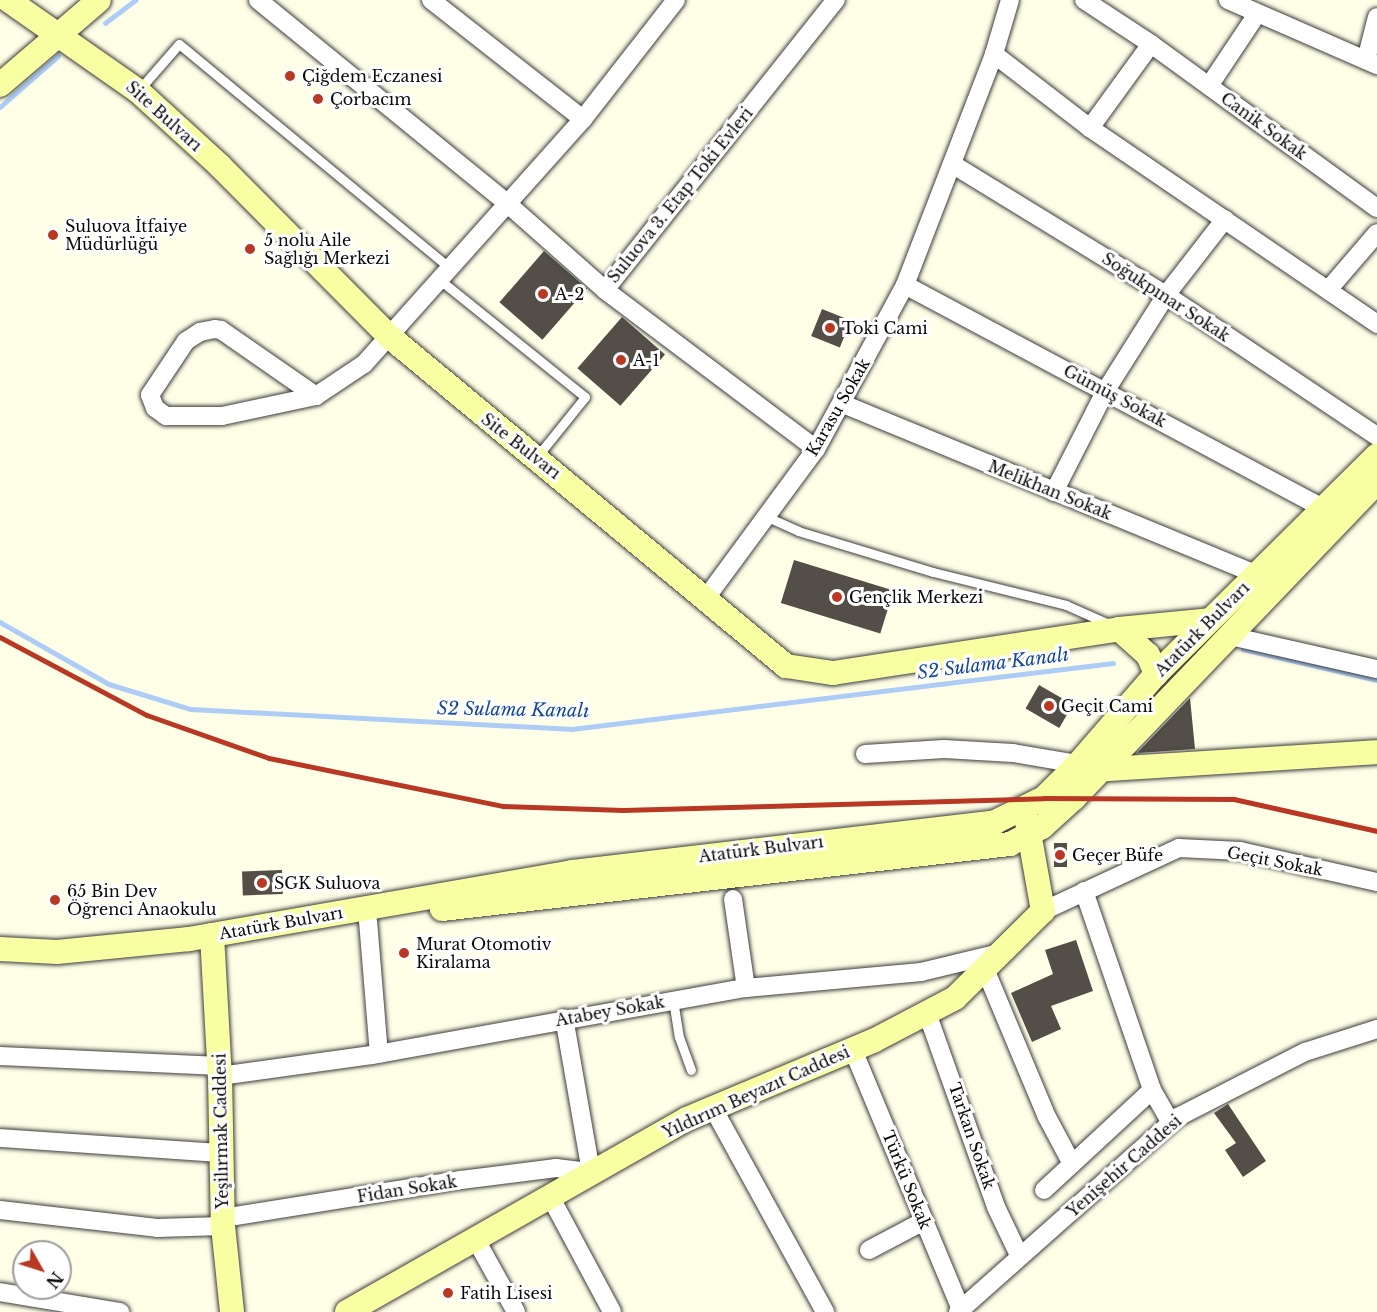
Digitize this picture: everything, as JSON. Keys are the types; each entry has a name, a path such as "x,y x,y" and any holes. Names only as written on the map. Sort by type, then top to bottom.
{"street":[{"name":"Site Bulvarı","path":"8,0 58,32 138,91 220,166 390,337 534,460 558,475 786,666 833,673 1119,628 1210,620"},
{"path":"0,85 58,32 99,0"},
{"name":"Suluova 3. Etap Toki Evleri","path":"258,0 509,205 604,290 836,0"},
{"path":"431,0 584,119"},
{"path":"316,396 222,330 215,329 200,332 186,341 150,395 155,408 166,416 222,416 316,396 364,364 584,119 676,0"},
{"name":"Karasu Sokak","path":"706,598 816,449 843,404 905,285 994,54 1010,0"},
{"name":"Canik Sokak","path":"1084,0 1151,44 1377,208"},
{"path":"1228,0 1371,62 1377,16"},
{"path":"1209,86 1257,14"},
{"path":"1090,128 1151,44"},
{"path":"994,54 1090,128 1377,324"},
{"name":"Soğukpınar Sokak","path":"952,164 1166,295 1377,436"},
{"path":"1054,492 1106,390 1166,295 1225,219"},
{"path":"1328,290 1377,233"},
{"name":"Gümüş Sokak","path":"905,285 1106,390 1323,508"},
{"path":"604,290 816,449"},
{"name":"Melikhan Sokak","path":"843,404 1257,575"},
{"name":"Atatürk Bulvarı","path":"0,966 57,965 425,911 1010,844 1042,827 1156,674 1377,455"},
{"name":"Atatürk Bulvarı","path":"0,949 57,952 213,942 572,872 995,822 1044,798 1088,768 1230,636 1377,482"},
{"path":"1119,628 1148,656 1156,674"},
{"path":"1230,636 1377,669"},
{"path":"865,754 944,749 1013,753 1088,768 1348,751 1377,752"},
{"path":"1042,911 1026,822 1044,798"},
{"name":"Geçit Sokak","path":"1042,911 1179,848 1240,851 1377,882"},
{"path":"1084,891 1152,1090 1171,1123"},
{"path":"733,899 746,988"},
{"name":"Yıldırım Beyazıt Caddesi","path":"347,1312 551,1198 591,1172 713,1108 853,1050 955,998 1042,911"},
{"path":"368,921 379,1054"},
{"name":"Yeşilırmak Caddesi","path":"213,942 220,1071 223,1222 232,1312"},
{"path":"992,961 1047,1117 1072,1164"},
{"name":"Atabey Sokak","path":"0,1056 220,1071 379,1054 564,1018 746,988 921,972 992,961"},
{"name":"Tarkan Sokak","path":"927,1013 996,1207 1020,1257"},
{"path":"564,1018 591,1172"},
{"name":"Yenişehir Caddesi","path":"959,1311 1171,1123 1305,1052 1377,1029"},
{"name":"Türkü Sokak","path":"853,1050 959,1311"},
{"path":"1044,1190 1152,1090"},
{"path":"713,1108 825,1312"},
{"path":"0,1138 221,1154"},
{"name":"Fidan Sokak","path":"0,1210 157,1228 223,1222 485,1177 556,1168 591,1172"},
{"path":"551,1198 612,1312"},
{"path":"869,1250 924,1221"},
{"path":"476,1240 516,1312"},
{"path":"0,1292 120,1312"}],"lane":[{"path":"138,91 179,44 585,398 534,460"},
{"path":"765,516 798,531 933,573 1066,605 1119,628"},
{"path":"673,1000 679,1037 691,1070"}],"building":[{"name":"A-2","path":"544,251 587,288 542,340 499,302"},
{"name":"Toki Cami","path":"822,309 851,321 840,348 811,336"},
{"name":"A-1","path":"622,317 665,354 620,406 577,368"},
{"name":"Gençlik Merkezi","path":"794,560 893,590 880,633 781,603"},
{"name":"Geçit Cami","path":"1039,685 1073,704 1059,728 1026,708"},
{"path":"1190,698 1195,749 1138,753 1138,752"},
{"name":"Geçer Büfe","path":"1054,843 1067,843 1067,867 1054,867"},
{"name":"SGK Suluova","path":"282,870 283,894 243,895 242,871"},
{"path":"1076,940 1093,991 1051,1006 1061,1029 1032,1042 1011,993 1053,974 1045,950"},
{"path":"1228,1104 1266,1161 1243,1177 1225,1150 1236,1143 1214,1113"}],"waterway":[{"path":"105,23 135,0"},
{"path":"0,107 58,56"},
{"name":"S2 Sulama Kanalı","path":"0,622 109,684 191,709 572,729 1113,663"},
{"name":"S2 Sulama Kanalı","path":"1243,649 1377,680"}],"railway":[{"path":"0,637 147,715 269,758 503,806 623,810 1044,798 1234,799 1377,831"}],"place":[{"name":"Çiğdem Eczanesi","path":"290,76"},
{"name":"Çorbacım","path":"318,99"},
{"name":"Suluova İtfaiye Müdürlüğü","path":"53,235"},
{"name":"5 nolu Aile Sağlığı Merkezi","path":"250,249"},
{"name":"A-2","path":"543,294"},
{"name":"Toki Cami","path":"830,328"},
{"name":"A-1","path":"621,360"},
{"name":"Gençlik Merkezi","path":"837,597"},
{"name":"Geçit Cami","path":"1049,706"},
{"name":"Geçer Büfe","path":"1060,855"},
{"name":"SGK Suluova","path":"262,883"},
{"name":"65 Bin Dev Öğrenci Anaokulu","path":"55,900"},
{"name":"Murat Otomotiv Kiralama","path":"404,953"},
{"name":"Fatih Lisesi","path":"448,1293"}]}
